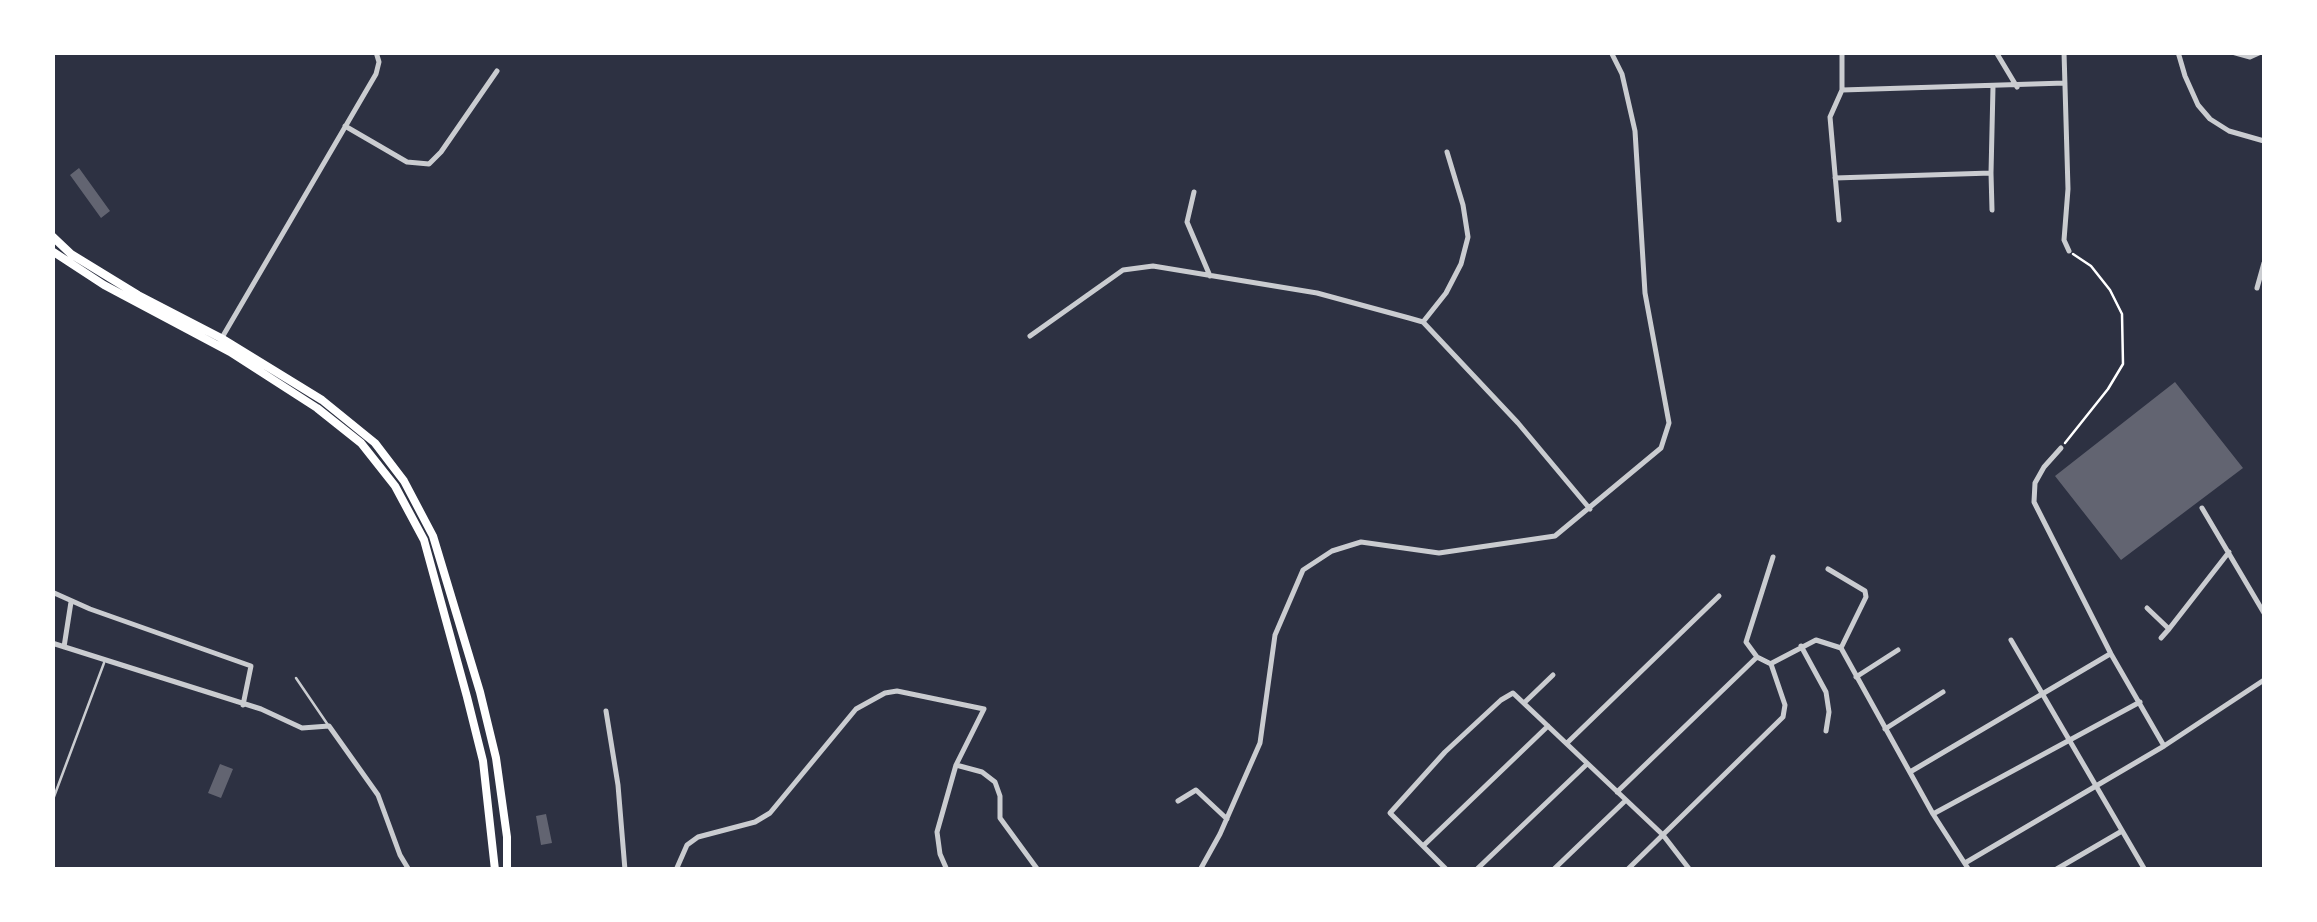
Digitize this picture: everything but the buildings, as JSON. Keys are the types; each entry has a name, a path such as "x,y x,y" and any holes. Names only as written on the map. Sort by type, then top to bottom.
{"highway":[{"path":"52,236 70,254 350,420 386,456 418,503 441,559 496,758 507,837 506,870"},
{"path":"52,250 104,285 219,341 345,429 369,451 408,506 429,558 479,745 495,870"}],"street":[{"path":"219,341 376,74 376,52"},
{"path":"1200,870 1260,743 1275,635 1303,570 1332,550 1361,542 1439,553 1555,536 1661,448 1669,423 1646,293 1636,131 1622,74 1611,52"},
{"path":"1839,220 1830,117 1842,90 1842,52"},
{"path":"1996,52 2017,86"},
{"path":"2064,52 2068,189 2064,240 2069,252"},
{"path":"2178,52 2184,76 2198,105 2210,119 2229,131 2264,141"},
{"path":"2232,52 2250,57 2261,52"},
{"path":"344,126 407,162 429,164 497,71"},
{"path":"1842,90 2064,83"},
{"path":"1992,210 1994,87"},
{"path":"1423,322 1446,293 1468,236 1447,152"},
{"path":"1835,178 1991,172"},
{"path":"1194,192 1187,222 1210,276"},
{"path":"2256,288 2264,263"},
{"path":"1030,336 1123,270 1154,266 1317,293 1423,322 1518,423 1590,509"},
{"path":"2061,448 2035,483 2034,502 2111,654 2164,746"},
{"path":"2202,508 2264,613"},
{"path":"2161,638 2229,552"},
{"path":"1627,870 1782,717 1785,705 1771,664 1756,657 1746,642 1773,557"},
{"path":"1828,569 1865,591 1866,597 1841,648"},
{"path":"52,592 252,666 243,705"},
{"path":"1567,743 1719,596"},
{"path":"64,647 71,602"},
{"path":"2148,608 2169,629"},
{"path":"1771,664 1816,640 1841,648 1933,814 1967,866 2264,680"},
{"path":"2012,640 2145,870"},
{"path":"52,644 262,709 302,728 329,726 378,795 409,870"},
{"path":"1801,646 1826,692 1826,731"},
{"path":"1856,677 1898,650"},
{"path":"1910,772 2111,654"},
{"path":"1617,792 1756,657"},
{"path":"1526,702 1553,675"},
{"path":"676,870 687,845 698,837 755,822 770,813 856,709 870,698 897,691 984,709 956,765 937,832 947,870"},
{"path":"1885,728 1944,692"},
{"path":"1447,870 1391,811 1445,752 1513,693 1663,835 1690,870"},
{"path":"1933,814 2140,702"},
{"path":"606,711 618,785 625,870"},
{"path":"1423,846 1548,726"},
{"path":"1476,870 1587,764"},
{"path":"956,765 982,772 995,782 1000,796 1000,818 1038,870"},
{"path":"1178,801 1196,790 1227,819"},
{"path":"1553,870 1625,801"},
{"path":"2055,870 2122,831"}],"lane":[{"path":"52,802 105,661"},
{"path":"296,678 329,726"}],"path":[{"path":"2061,448 2123,364 2122,314 2092,266 2069,252"}]}
